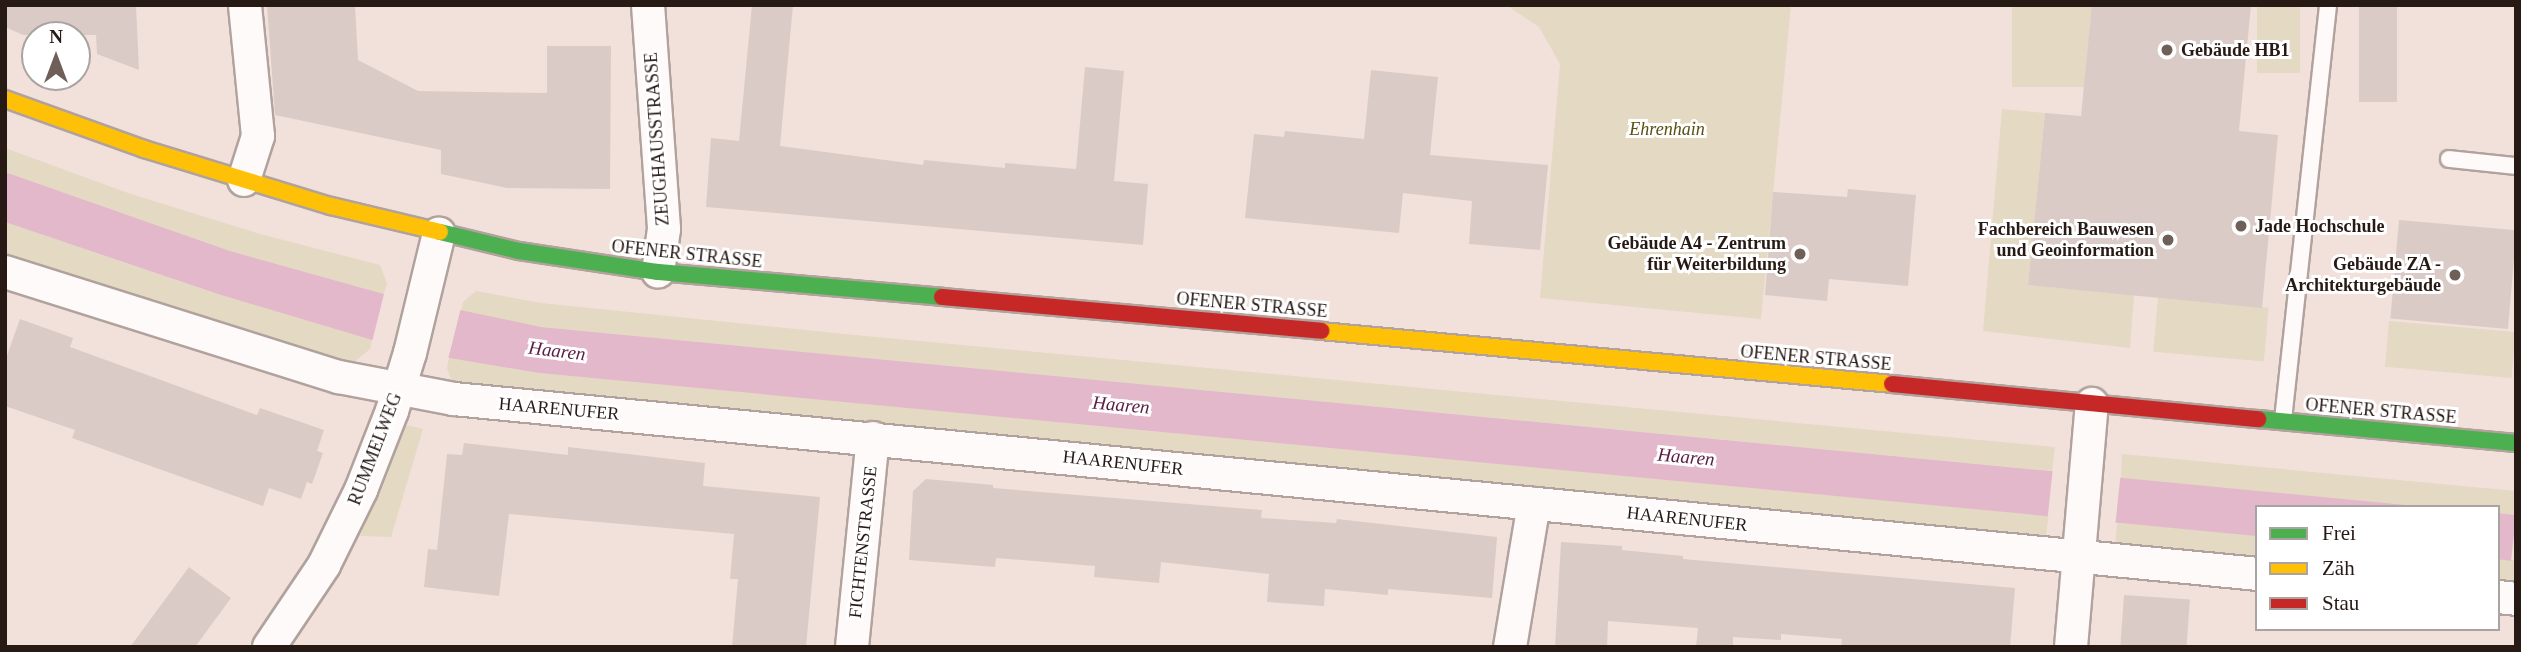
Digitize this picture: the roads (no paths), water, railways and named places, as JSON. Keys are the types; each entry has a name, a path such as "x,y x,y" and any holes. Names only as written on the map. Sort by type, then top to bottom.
{"main road":[{"name":"OFENER STRASSE","path":"5,99 144,149 244,180 439,233 519,251 658,272 1461,343 2516,443"}],"street":[{"path":"244,180 258,136 245,5"},
{"name":"ZEUGHAUSSTRASSE","path":"648,5 664,229 658,272"},
{"name":"RUMMELWEG","path":"269,647 324,565 373,460 410,353 439,233"},
{"name":"HAARENUFER","path":"5,272 305,367 398,390 454,400 873,438 2255,574"},
{"path":"2071,647 2092,404"},
{"name":"FICHTENSTRASSE","path":"852,647 873,438"},
{"path":"1510,647 1534,504"}],"lane":[{"path":"2283,422 2328,5"},
{"path":"2449,159 2516,166"}],"water":[{"name":"Haaren","path":"5,172 230,251 384,294 541,327 2407,505 2255,505 2255,536 539,373 449,358 372,340 221,295 5,222"},
{"path":"2500,513 2516,515 2511,561 2500,559"}],"place":[{"name":"Gebäude HB1","path":"2167,50"},
{"name":"Jade Hochschule","path":"2241,226"},
{"name":"Fachbereich Bauwesen und Geoinformation","path":"2168,240"},
{"name":"Gebäude A4 - Zentrum für Weiterbildung","path":"1800,254"},
{"name":"Gebäude ZA - Architekturgebäude","path":"2455,275"}],"park label":[{"name":"Ehrenhain","path":"1667,129"}]}
